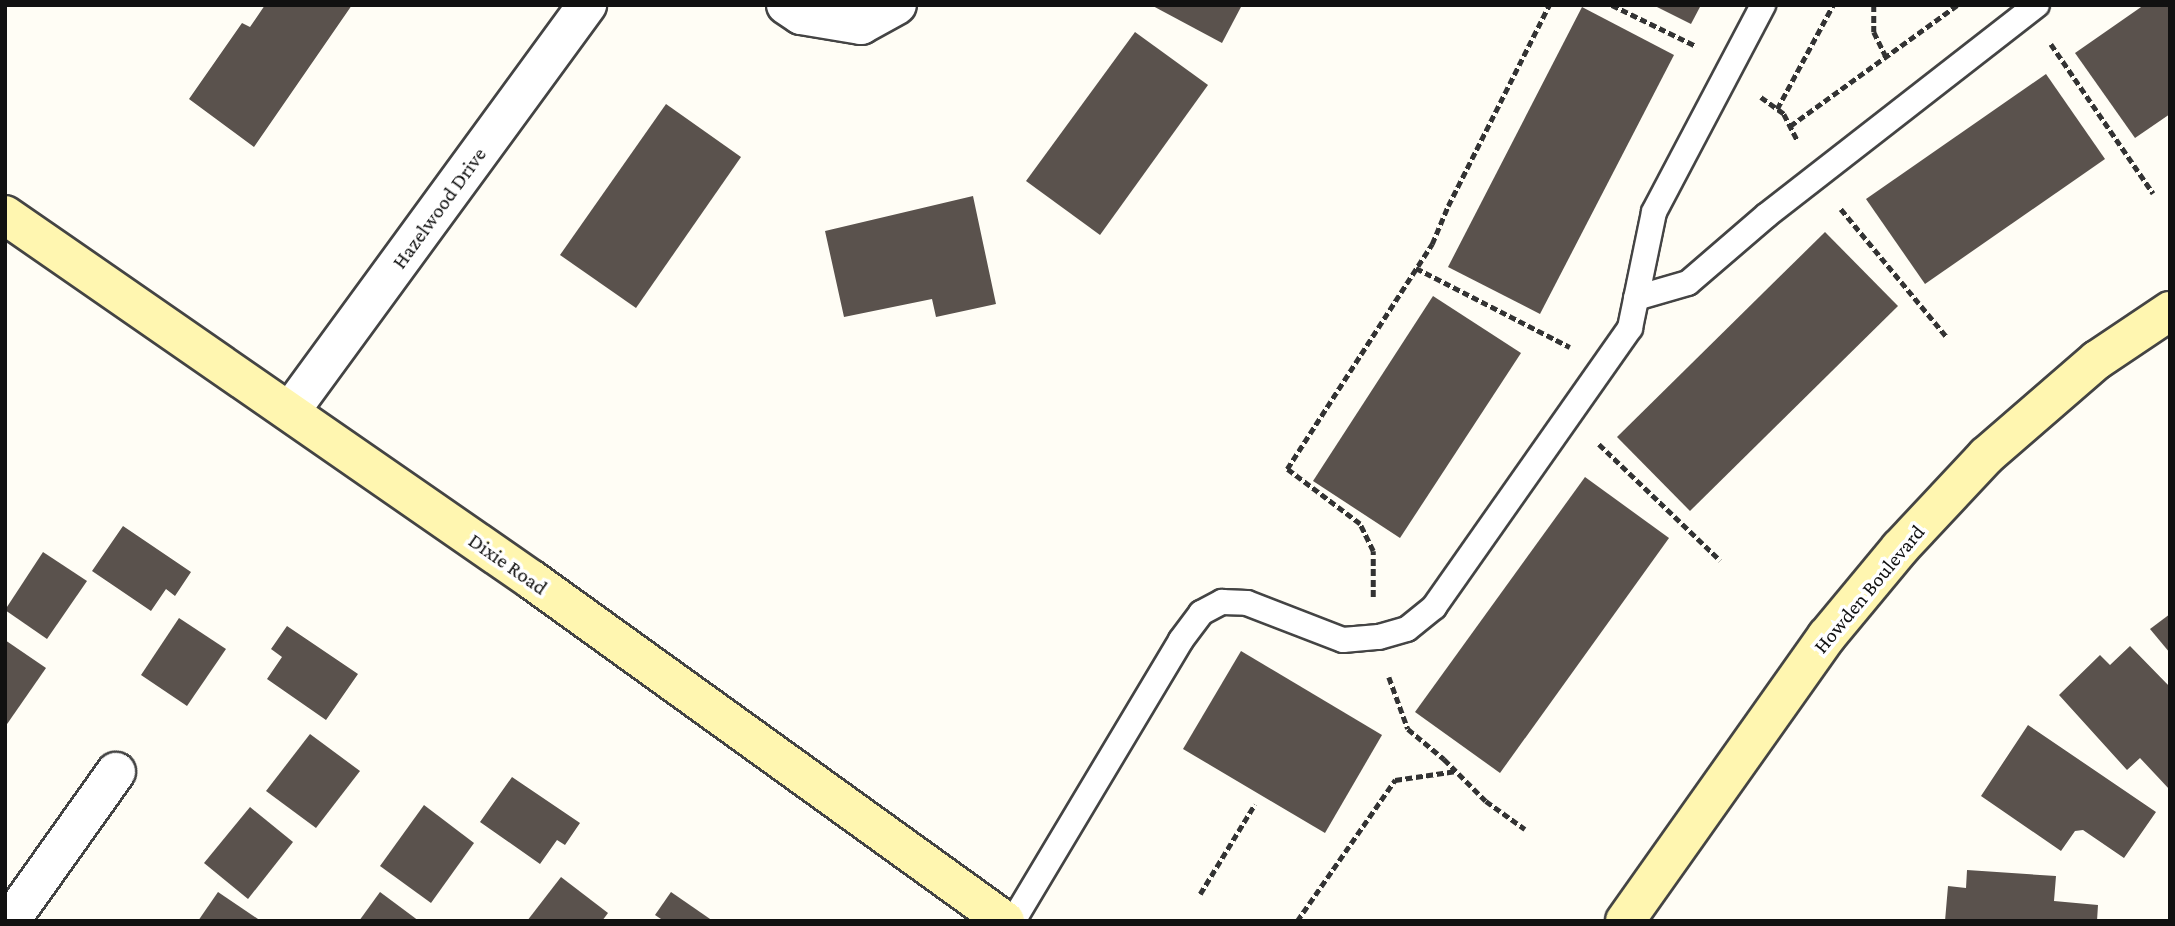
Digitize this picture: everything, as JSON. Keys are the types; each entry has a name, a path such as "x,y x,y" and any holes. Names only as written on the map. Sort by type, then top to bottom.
{"main road":[{"name":"Dixie Road","path":"5,215 291,411 1005,921"},
{"name":"Howden Boulevard","path":"1625,921 1828,636 1900,548 1986,456 2097,360 2170,311"}],"street":[{"name":"Hazelwood Drive","path":"291,411 587,5"},
{"path":"786,5 801,15 861,25 897,5"},
{"path":"10,921 116,772"}],"lane":[{"path":"1013,921 1201,613 1222,602 1247,603 1343,640 1379,637 1407,629 1434,607 1630,328 1654,212 1763,5"},
{"path":"1636,298 1688,283 1767,215 2033,8"}],"path":[{"path":"1525,829 1486,801 1457,771 1408,729 1392,691 1379,637 1374,605 1373,551 1360,524 1287,469 1432,244 1448,206 1549,5"},
{"path":"1777,109 1833,5"},
{"path":"1874,5 1874,32 1886,57"},
{"path":"1790,126 1958,5"},
{"path":"2033,8 2153,193"},
{"path":"1416,268 1605,365"},
{"path":"1568,415 1720,560"},
{"path":"1297,921 1395,780 1457,771"},
{"path":"1200,894 1255,804"}],"building":[{"path":"265,5 352,5 254,147 189,99 242,23 250,27"},
{"path":"1151,5 1242,5 1222,43"},
{"path":"1653,5 1701,5 1691,24"},
{"path":"2144,5 2170,5 2170,114 2135,138 2075,53"},
{"path":"1582,7 1674,55 1540,314 1448,267"},
{"path":"1135,32 1208,85 1100,235 1026,181"},
{"path":"2046,74 2105,159 1925,284 1866,199"},
{"path":"666,104 741,157 636,308 560,255"},
{"path":"973,196 996,304 936,317 932,299 844,317 825,231"},
{"path":"1825,232 1898,306 1690,511 1617,437"},
{"path":"1433,296 1521,353 1400,538 1313,481"},
{"path":"1585,477 1669,538 1500,773 1415,712"},
{"path":"123,526 191,572 175,596 166,589 151,611 92,571"},
{"path":"43,552 87,581 47,639 5,610"},
{"path":"2170,614 2170,653 2150,629"},
{"path":"179,618 226,649 187,706 141,675"},
{"path":"287,626 358,674 326,720 267,679 282,657 271,649"},
{"path":"5,640 46,668 5,727"},
{"path":"2130,646 2170,687 2170,790 2140,758 2127,770 2059,695 2100,655 2110,665"},
{"path":"1241,651 1382,735 1325,833 1183,749"},
{"path":"2028,725 2156,812 2124,858 2083,830 2075,831 2061,851 1981,796"},
{"path":"310,734 360,771 316,828 266,791"},
{"path":"512,777 580,823 565,845 557,840 540,864 480,822"},
{"path":"424,805 474,843 431,903 380,866"},
{"path":"250,807 293,842 248,899 204,863"},
{"path":"1967,870 2056,876 2054,901 2098,905 2097,921 1945,921 1948,886 1966,888"},
{"path":"561,877 608,913 602,921 527,921"},
{"path":"218,892 261,921 198,921"},
{"path":"380,892 419,921 359,921"},
{"path":"671,892 713,921 664,921 655,915"}]}
